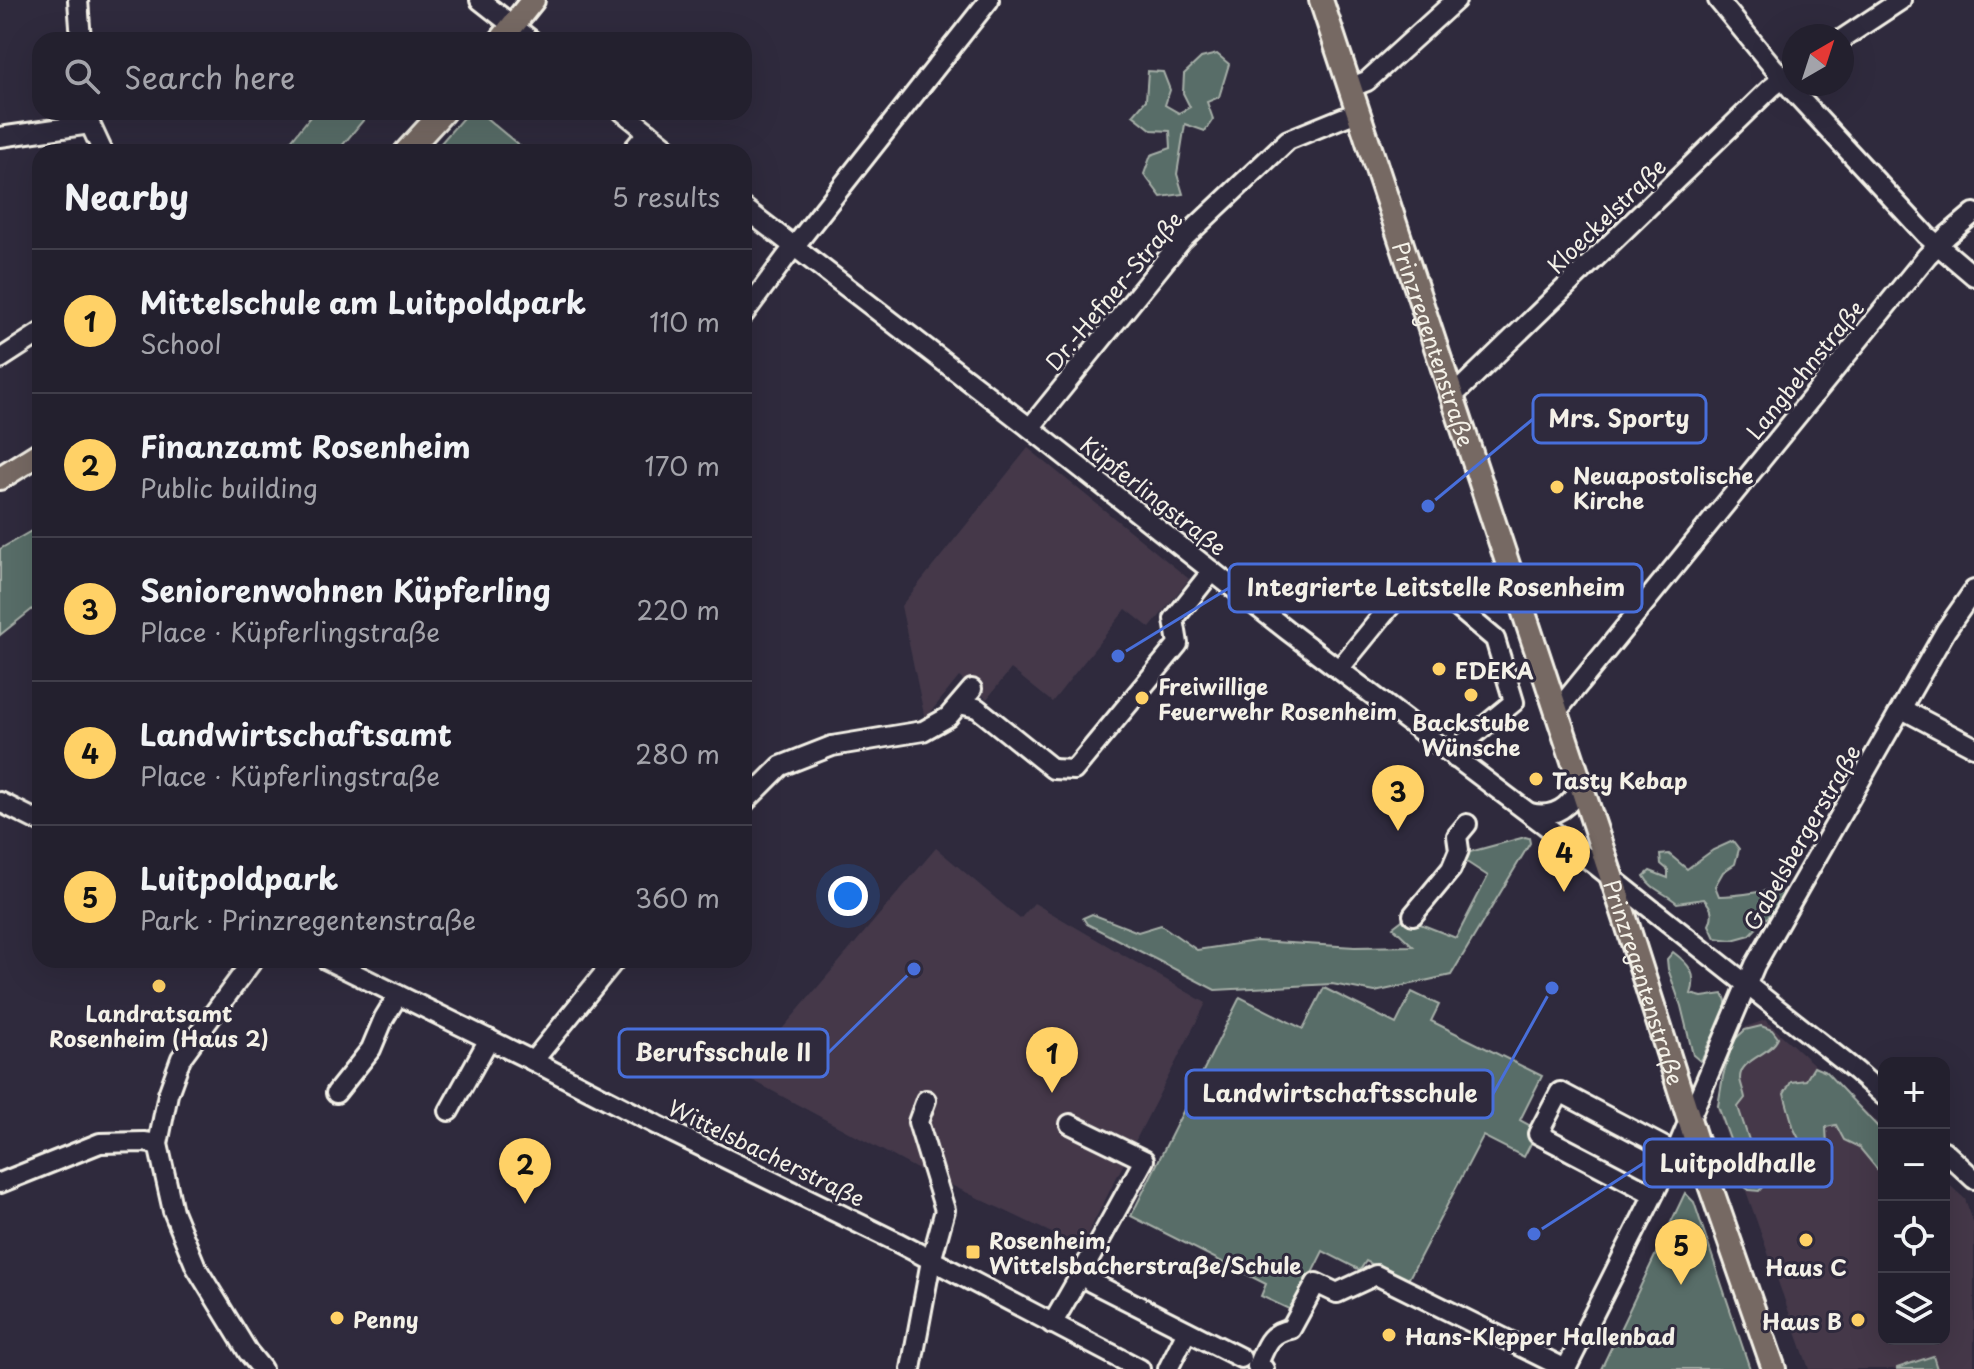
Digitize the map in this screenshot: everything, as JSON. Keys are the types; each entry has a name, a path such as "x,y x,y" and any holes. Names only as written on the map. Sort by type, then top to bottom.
{"main road":[{"path":"517,32 533,0"},
{"name":"Prinzregentenstraße","path":"1321,0 1774,1369"},
{"path":"413,144 436,120"},
{"path":"0,478 32,458"}],"street":[{"path":"78,0 80,32"},
{"path":"480,0 512,32"},
{"path":"752,303 989,0"},
{"path":"1349,88 1367,81 1456,0"},
{"path":"1718,0 1782,68"},
{"path":"1854,31 1901,0"},
{"name":"Kloeckelstraße","path":"1452,397 1782,80"},
{"path":"1807,96 1937,245 1974,276"},
{"name":"Dr.-Hefner-Straße","path":"1030,428 1182,240 1288,140 1357,112"},
{"path":"0,137 80,120"},
{"path":"90,120 100,144"},
{"path":"633,120 663,144"},
{"path":"638,144 648,132"},
{"name":"Langbehnstraße","path":"1557,711 1937,245 1974,213"},
{"name":"Küpferlingstraße","path":"752,214 1612,877 1878,1091"},
{"path":"0,359 32,338"},
{"path":"960,704 977,708 1053,769 1074,770 1178,644 1174,619 1212,571"},
{"name":"Gabelsbergerstraße","path":"1566,1369 1674,1152 1765,947 1946,630 1974,590"},
{"path":"1339,669 1396,599 1443,595 1495,639 1514,702 1465,742 1455,758"},
{"path":"752,795 781,766 832,746 923,731 948,717 972,689"},
{"path":"1902,709 1974,747"},
{"path":"1527,812 1555,813 1567,806 1581,783"},
{"path":"0,802 32,818"},
{"path":"1413,915 1451,869 1459,850 1457,836 1467,824"},
{"path":"247,968 181,1058 168,1094 158,1144 173,1211 196,1267 248,1352 262,1369"},
{"name":"Wittelsbacherstraße","path":"343,968 897,1242 1140,1369"},
{"path":"533,1061 609,968"},
{"path":"336,1093 371,1049 398,995"},
{"path":"449,1111 489,1039"},
{"path":"1653,1194 1538,1134 1560,1092 1674,1152"},
{"path":"911,1369 931,1261 945,1210 918,1122 926,1100"},
{"path":"1052,1324 1144,1160 1070,1124"},
{"path":"0,1183 100,1143 158,1144"},
{"path":"1950,1157 1974,1179"},
{"path":"1264,1369 1257,1366 1271,1336 1291,1329 1316,1283 1337,1293 1376,1275 1566,1369"},
{"path":"1091,1282 1241,1358"},
{"path":"1168,1369 1187,1331"}],"shaded area":[{"path":"1028,448 1189,579 1150,628 1126,609 1052,702 1011,669 987,699 959,677 925,719 901,606"},
{"path":"936,848 1020,919 1034,903 1206,1003 1081,1247 915,1168 743,1075"},
{"path":"1765,1020 1878,1123 1878,1345 1950,1345 1950,1185 1965,1199 1974,1224 1974,1369 1809,1369 1716,1106 1746,1027"}],"green space":[{"path":"1217,54 1229,64 1219,97 1207,102 1213,119 1205,131 1185,124 1177,174 1183,194 1161,197 1144,174 1151,155 1171,148 1170,131 1152,130 1133,115 1146,100 1148,71 1163,72 1170,90 1165,105 1179,113 1190,107 1183,93 1184,74 1201,58"},
{"path":"308,120 363,120 344,144 288,144"},
{"path":"461,120 489,120 517,144 440,144"},
{"path":"32,531 32,609 0,635 0,549"},
{"path":"1529,838 1530,843 1451,975 1375,992 1332,984 1215,990 1087,924 1083,918 1092,914 1138,932 1161,925 1197,950 1256,941 1355,947 1413,946 1393,927 1405,918 1456,938 1488,876 1462,859 1470,852"},
{"path":"1733,841 1739,849 1735,864 1723,872 1715,886 1719,896 1780,889 1784,894 1781,906 1750,935 1732,940 1715,938 1709,925 1711,911 1704,899 1677,903 1654,888 1644,876 1650,871 1668,878 1668,870 1661,864 1660,855 1669,854 1687,869 1713,850"},
{"path":"1673,952 1691,970 1691,994 1702,997 1723,994 1726,1001 1726,1013 1700,1061 1693,1055 1668,969 1667,959"},
{"path":"1324,988 1396,1024 1412,992 1439,1005 1431,1021 1542,1076 1520,1120 1538,1130 1524,1157 1483,1136 1407,1282 1366,1261 1360,1270 1323,1251 1293,1311 1261,1296 1266,1284 1131,1216 1240,997 1303,1029"},
{"path":"1761,1026 1772,1030 1778,1038 1741,1072 1745,1098 1738,1107 1764,1185 1759,1191 1749,1190 1740,1183 1737,1159 1718,1106 1733,1041 1745,1030"},
{"path":"1814,1067 1826,1072 1878,1127 1878,1170 1859,1147 1844,1140 1836,1125 1826,1127 1827,1145 1823,1155 1807,1155 1794,1129 1784,1094 1791,1082 1806,1080"},
{"path":"1685,1193 1694,1202 1750,1369 1601,1369"},
{"path":"1933,1356 1937,1369 1897,1369 1897,1368"}],"place":[{"name":"Neuapostolische Kirche","path":"1557,487"},
{"name":"Mrs. Sporty","path":"1428,506"},
{"name":"Integrierte Leitstelle Rosenheim","path":"1118,656"},
{"name":"EDEKA","path":"1439,669"},
{"name":"Backstube Wünsche","path":"1471,695"},
{"name":"Freiwillige Feuerwehr Rosenheim","path":"1142,698"},
{"name":"Tasty Kebap","path":"1536,779"},
{"name":"Seniorenwohnen Küpferling","path":"1398,831"},
{"name":"Landwirtschaftsamt","path":"1564,892"},
{"name":"Berufsschule II","path":"914,969"},
{"name":"Landratsamt Rosenheim (Haus 2)","path":"159,986"},
{"name":"Landwirtschaftsschule","path":"1552,988"},
{"name":"Mittelschule am Luitpoldpark","path":"1052,1093"},
{"name":"Finanzamt Rosenheim","path":"525,1204"},
{"name":"Luitpoldhalle","path":"1534,1234"},
{"name":"Haus C","path":"1806,1240"},
{"name":"Rosenheim, Wittelsbacherstraße/Schule","path":"973,1252"},
{"name":"Luitpoldpark","path":"1681,1285"},
{"name":"Penny","path":"337,1318"},
{"name":"Haus B","path":"1858,1320"},
{"name":"Hans-Klepper Hallenbad","path":"1389,1335"}]}
